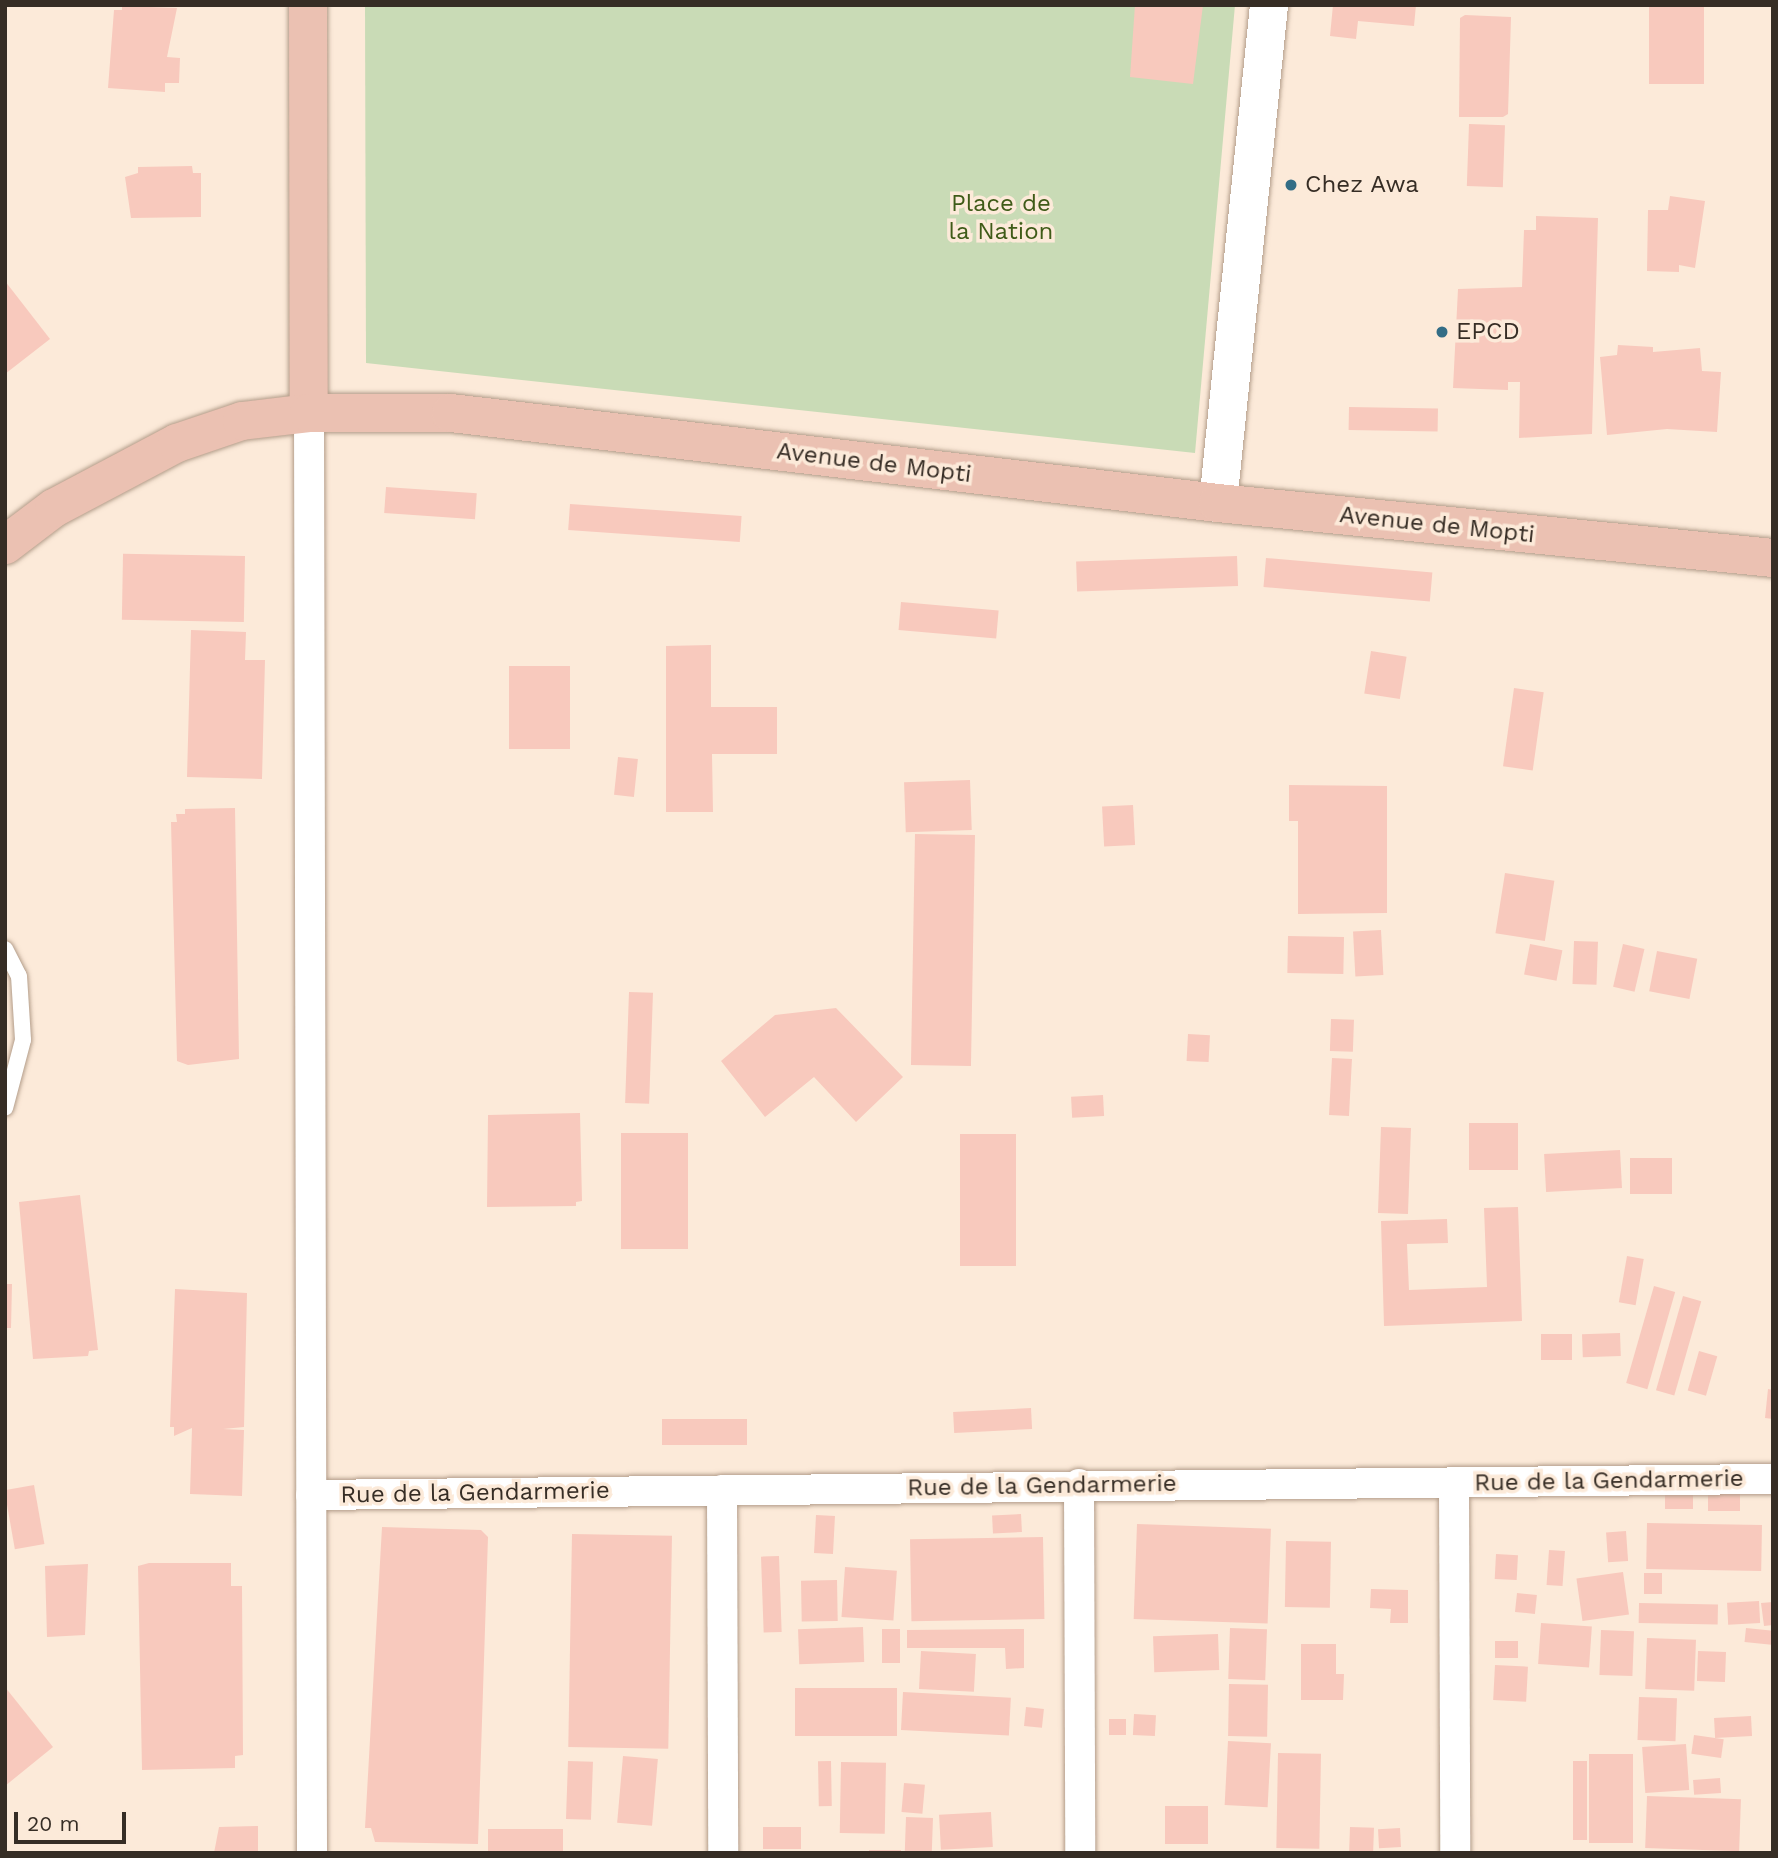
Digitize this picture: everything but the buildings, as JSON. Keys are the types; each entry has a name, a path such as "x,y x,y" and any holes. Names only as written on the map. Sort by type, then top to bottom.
{"main road":[{"path":"308,5 309,413"},
{"path":"1218,503 1269,5"},
{"name":"Avenue de Mopti","path":"5,545 54,508 177,443 242,421 309,413 451,413 1218,503 1773,558"}],"street":[{"path":"309,413 312,1853"},
{"name":"Rue de la Gendarmerie","path":"311,1495 1079,1484 1773,1479"},
{"path":"1454,1482 1455,1853"},
{"path":"1079,1484 1080,1853"},
{"path":"722,1490 723,1853"}],"lane":[{"path":"5,949 19,976 23,1040 5,1108"}],"green space":[{"name":"Place de la Nation","path":"365,5 1235,5 1195,453 366,363"}],"place":[{"name":"Chez Awa","path":"1291,185"},
{"name":"EPCD","path":"1442,332"}]}
